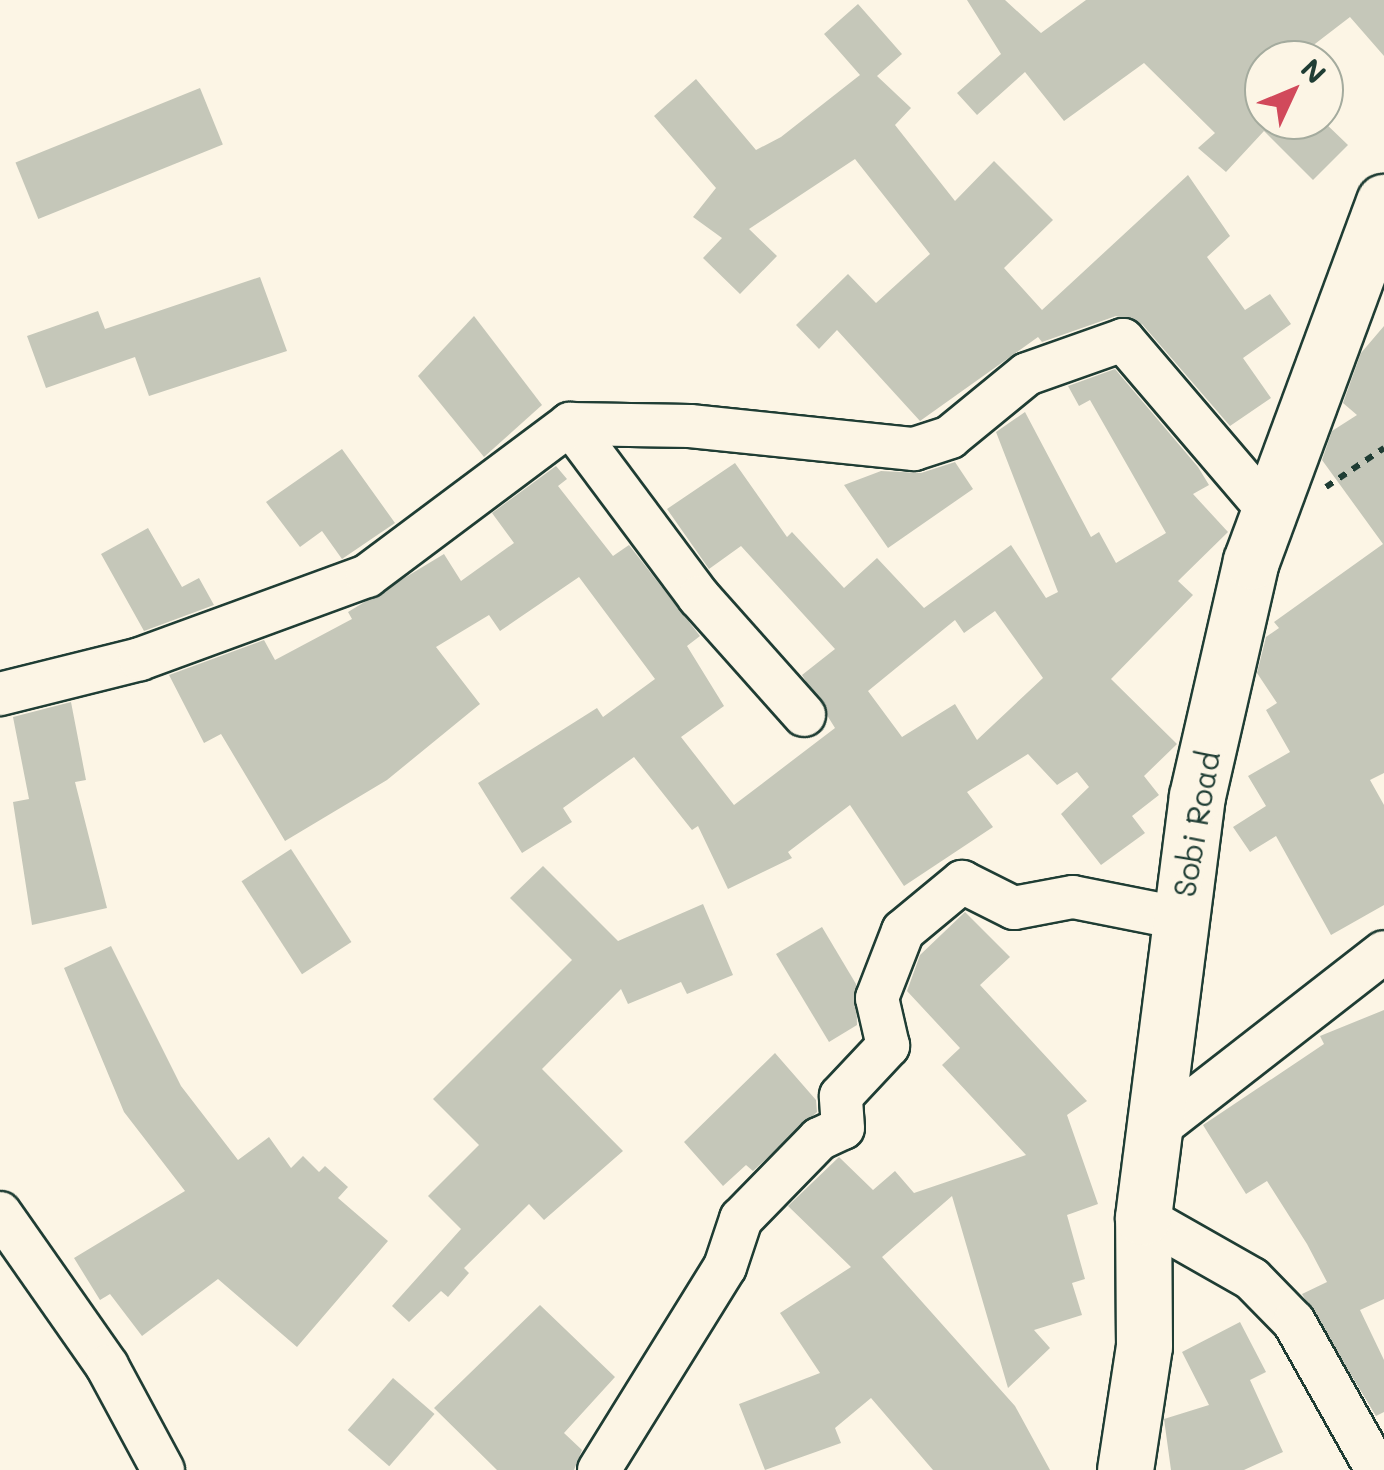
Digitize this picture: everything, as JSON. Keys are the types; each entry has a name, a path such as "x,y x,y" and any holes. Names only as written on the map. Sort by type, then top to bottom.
{"highway":[{"name":"Sobi Road","path":"1125,1470 1144,1346 1143,1216 1158,1128 1179,918 1198,796 1251,561 1384,202"}],"street":[{"path":"0,694 140,659 367,576 570,424 709,427 914,449 950,437 1027,374 1123,340 1270,512"},
{"path":"570,424 699,596 804,715"},
{"path":"599,1470 725,1267 741,1219 819,1139 843,1128 841,1096 888,1046 876,998 903,930 962,882 1014,908 1073,897 1179,918"},
{"path":"1158,1128 1384,952"},
{"path":"0,1213 16,1272 107,1366 163,1470"},
{"path":"1143,1216 1252,1279 1294,1322 1377,1470"}],"building":[{"path":"967,0 1005,0 1041,33 1086,0 1384,0 1384,56 1350,17 1320,40 1244,40 1244,140 1256,140 1226,172 1198,148 1215,133 1144,63 1064,121 1025,72 977,115 957,93 1001,54"},
{"path":"858,4 902,54 877,76 911,108 895,125 955,201 994,161 1053,220 1004,268 1042,310 1188,175 1230,236 1207,257 1245,310 1270,294 1291,324 1243,358 1271,398 1230,426 1142,324 1116,316 1042,342 1038,337 920,421 837,330 819,349 796,325 848,274 876,303 930,254 855,159 749,229 777,256 740,294 703,258 722,238 693,217 716,188 654,116 696,79 756,150 781,137 860,75 824,34"},
{"path":"200,88 223,145 38,219 15,163"},
{"path":"1273,140 1343,140 1348,145 1313,180"},
{"path":"260,277 287,351 149,396 135,357 46,388 27,336 98,311 105,329"},
{"path":"474,316 542,405 484,457 418,376"},
{"path":"1384,326 1384,773 1370,780 1384,805 1384,905 1331,935 1276,836 1250,852 1233,827 1266,806 1248,776 1290,752 1266,710 1277,703 1257,673 1266,637 1279,628 1274,622 1383,544 1322,460 1332,431 1357,415 1343,403 1361,353"},
{"path":"1115,369 1198,467 1209,485 1193,494 1228,532 1178,581 1193,595 1111,679 1177,744 1144,776 1159,795 1132,816 1145,833 1101,865 1061,814 1089,787 1077,772 1057,785 1028,754 967,792 993,827 904,886 850,805 788,852 792,858 728,889 698,826 692,830 634,757 563,808 572,822 522,853 478,783 597,708 603,717 655,679 579,577 500,631 489,615 436,647 480,704 387,780 285,841 221,734 204,743 169,675 264,640 275,660 352,619 348,612 444,554 461,581 514,543 492,513 556,466 567,479 558,486 613,556 629,545 700,636 687,646 724,706 681,737 734,805 835,728 802,675 835,649 741,546 709,569 667,509 735,463 787,537 792,532 844,588 877,558 924,608 1011,545 1046,598 1058,592 996,432 1025,412 1091,537 1099,532 1116,563 1166,533 1090,400 1079,406 1068,386","holes":["995,611 1043,678 977,740 955,704 902,737 868,691 955,620 964,633"]},
{"path":"342,449 395,523 342,559 322,531 300,547 266,502"},
{"path":"955,462 973,489 888,548 844,485 881,471 921,473"},
{"path":"148,528 182,587 199,578 214,605 144,631 101,554"},
{"path":"71,702 86,780 75,782 107,908 32,925 13,802 29,799 13,717"},
{"path":"291,849 351,942 302,974 242,881"},
{"path":"543,866 618,941 703,904 733,975 687,994 681,982 628,1004 621,989 542,1069 623,1151 544,1220 529,1204 464,1268 469,1273 448,1297 441,1291 409,1322 392,1306 461,1229 428,1196 479,1145 433,1099 572,960 510,898"},
{"path":"965,912 1010,957 980,985 1087,1101 1067,1115 1098,1204 1067,1215 1085,1279 1072,1283 1082,1315 1034,1330 1050,1348 1008,1388 952,1196 882,1257 1015,1406 1050,1470 933,1470 871,1398 835,1428 841,1443 765,1470 739,1404 820,1373 780,1313 851,1267 788,1206 839,1157 873,1190 895,1171 914,1193 1026,1155 942,1065 960,1048 907,991 920,955"},
{"path":"822,927 856,984 857,1025 829,1042 776,954"},
{"path":"111,946 181,1086 238,1160 269,1137 291,1168 303,1156 319,1172 325,1166 348,1187 338,1198 388,1241 297,1347 218,1279 142,1336 110,1294 100,1300 74,1258 185,1191 124,1112 64,968"},
{"path":"1384,1010 1384,1299 1360,1310 1384,1360 1384,1412 1376,1416 1302,1294 1327,1282 1307,1244 1267,1181 1246,1194 1203,1125 1324,1044 1320,1036"},
{"path":"775,1053 816,1100 817,1112 753,1171 746,1165 723,1186 684,1142"},
{"path":"540,1305 615,1377 564,1433 582,1450 574,1470 497,1470 434,1408"},
{"path":"1240,1322 1266,1372 1250,1380 1283,1452 1244,1470 1171,1470 1164,1419 1209,1405 1182,1352"},
{"path":"393,1378 435,1414 389,1466 348,1430"}]}
